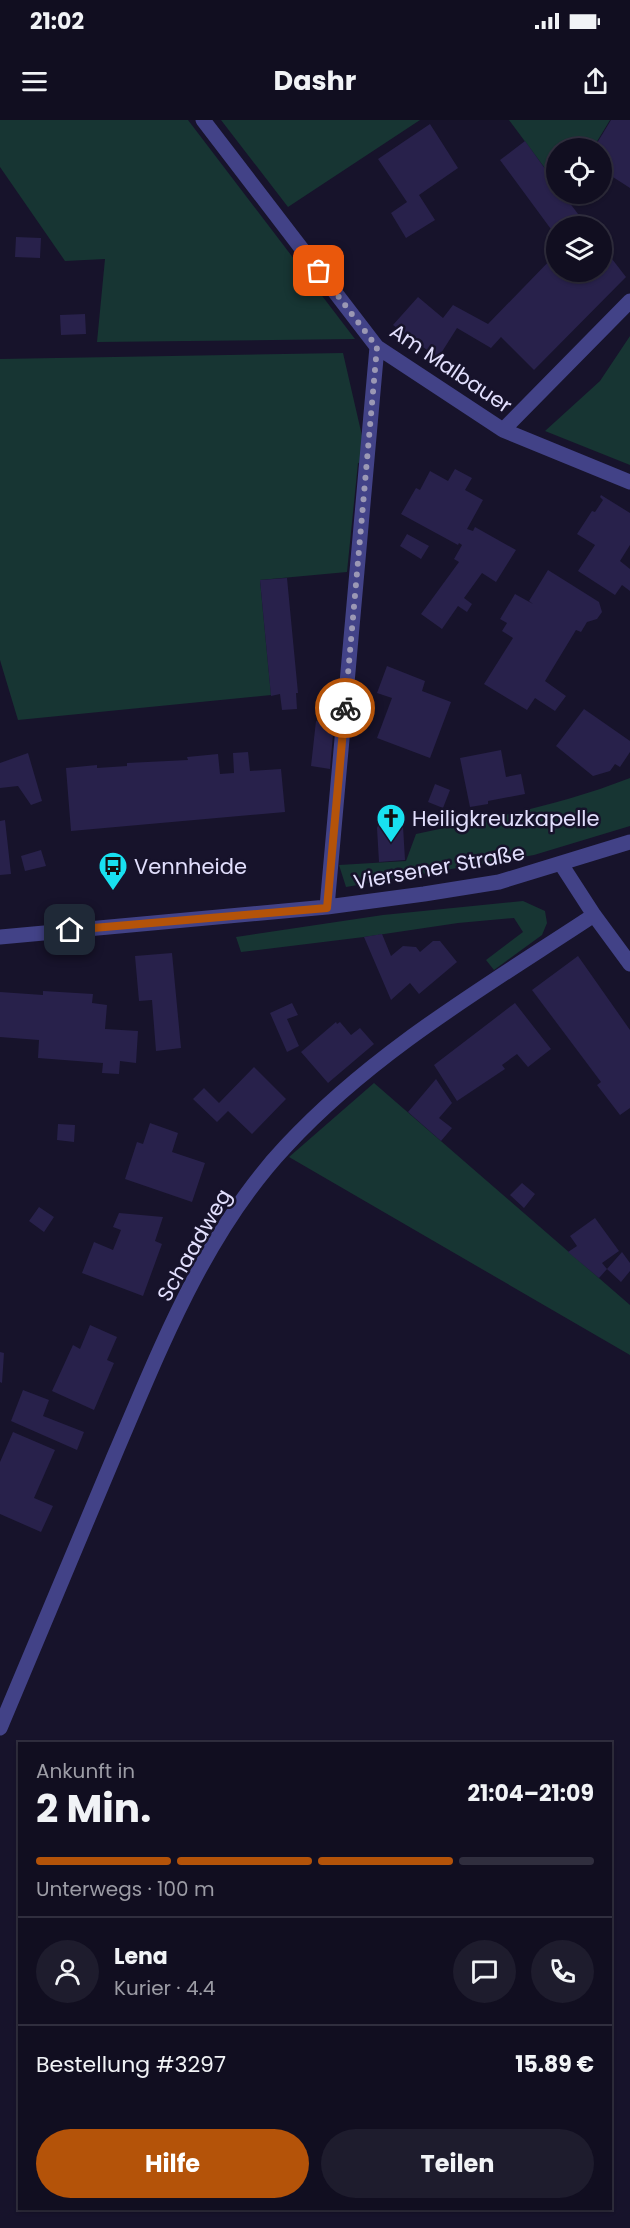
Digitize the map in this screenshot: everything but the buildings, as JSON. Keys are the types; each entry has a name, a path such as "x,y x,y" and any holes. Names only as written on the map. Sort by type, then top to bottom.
{"street":[{"name":"Am Malbauer","path":"203,120 377,347 503,430 630,482"},
{"path":"503,430 630,300"},
{"path":"327,908 377,347"},
{"name":"Viersener Straße","path":"0,937 327,908 499,882 630,842"},
{"path":"561,864 594,915 630,964"},
{"name":"Schaadweg","path":"0,1728 133,1412 183,1301 208,1254 250,1189 288,1144 336,1097 374,1065 452,1009 594,915"}],"green space":[{"path":"0,120 188,120 355,339 97,342 105,259 65,261 0,167"},
{"path":"221,120 420,120 288,207"},
{"path":"509,120 610,120 599,138 546,138 546,170"},
{"path":"630,336 630,465 545,431 600,381"},
{"path":"343,353 368,462 358,463 347,572 260,580 271,695 18,720 0,660 0,359"},
{"path":"630,778 630,826 534,855 346,887 339,865 406,861 416,834 551,804"},
{"path":"523,901 545,911 547,923 542,935 494,970 486,960 523,932 514,918 458,923 241,952 236,937 383,915"},
{"path":"374,1083 630,1305 630,1355 289,1157"}],"way so far":[{"path":"319,271 377,347 345,708"}],"place":[{"name":"Heiligkreuzkapelle","path":"391,844"},
{"name":"Vennheide","path":"113,892"}],"route":[{"path":"70,930 327,908 345,708"}]}
